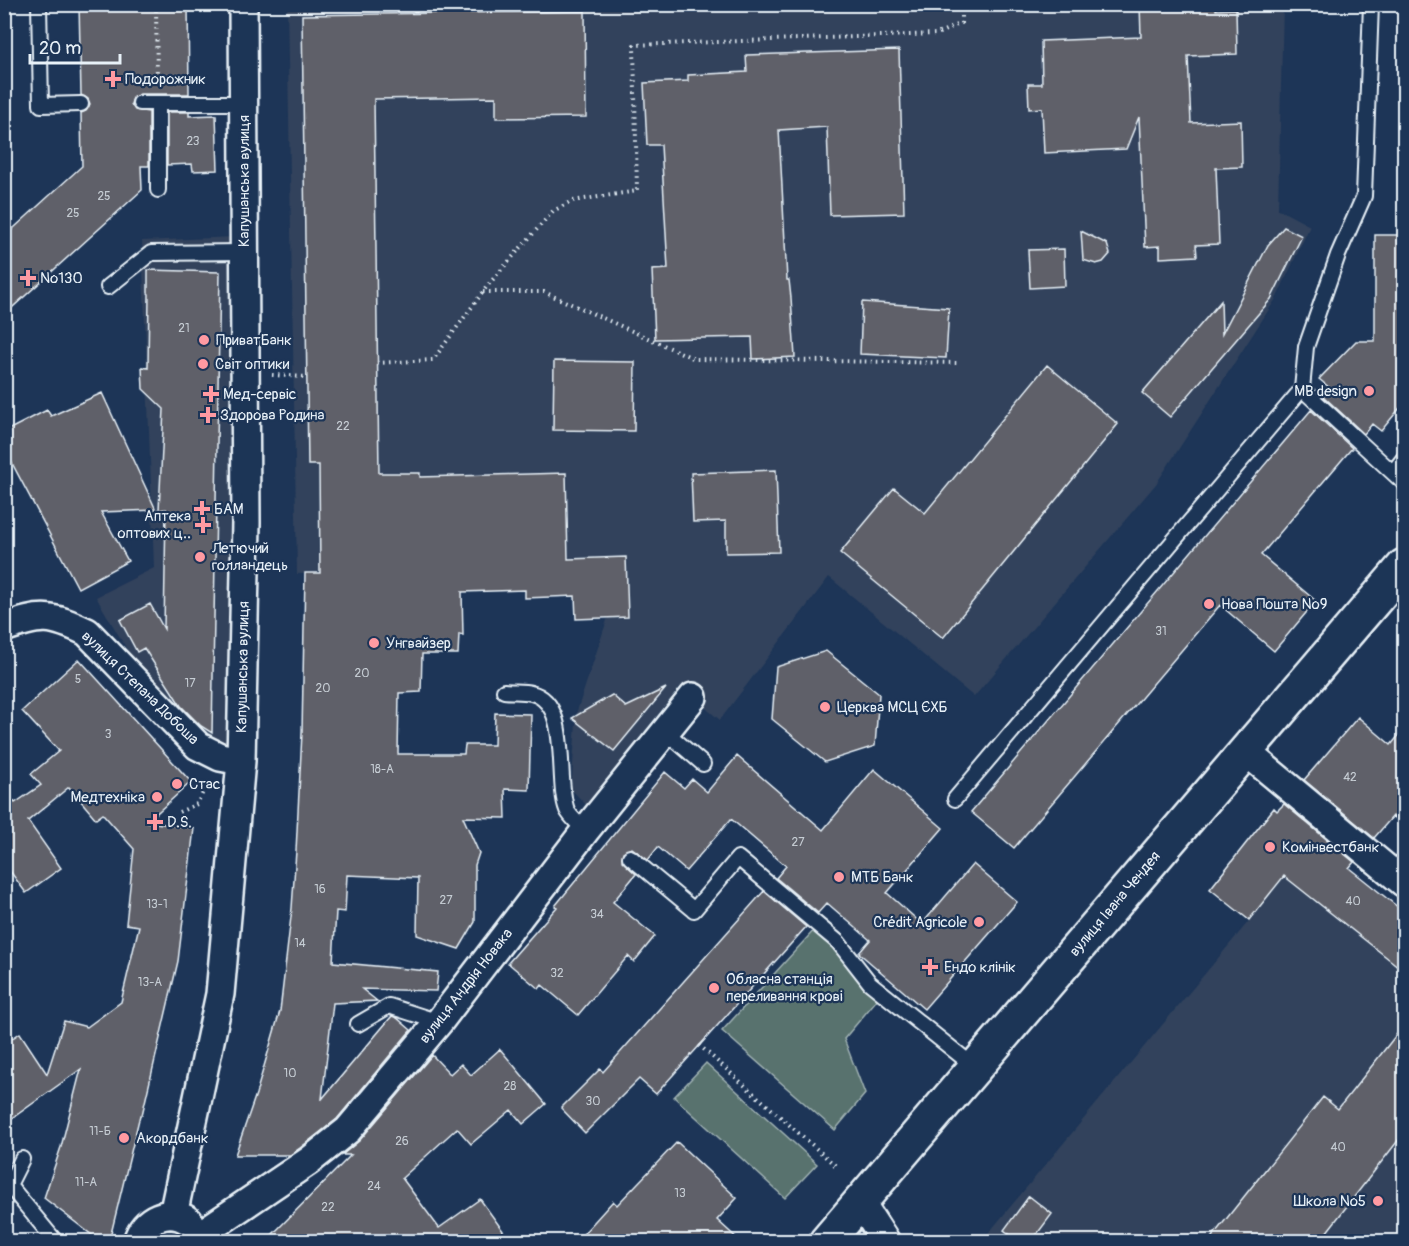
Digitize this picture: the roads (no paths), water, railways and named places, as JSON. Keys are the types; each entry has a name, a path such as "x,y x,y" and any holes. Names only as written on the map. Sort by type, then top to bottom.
{"main road":[{"name":"вулиця Івана Чендея","path":"826,1242 1404,566"}],"street":[{"name":"Капушанська вулиця","path":"173,1215 220,994 231,759 246,523 243,4"},
{"name":"вулиця Степана Добоша","path":"4,628 45,616 64,621 87,632 198,746 231,759"},
{"name":"вулиця Андрія Новака","path":"202,1238 348,1130 439,1023 585,831 693,697"},
{"path":"1245,751 1400,872"},
{"path":"860,1202 886,1242"},
{"path":"137,1242 144,1227 162,1215 184,1218 194,1224 202,1238"}],"lane":[{"path":"39,4 41,105 81,104"},
{"path":"955,800 1302,389 1306,347 1338,255 1364,196 1371,4"},
{"path":"140,103 244,103"},
{"path":"158,103 158,190"},
{"path":"108,287 151,253 244,252"},
{"path":"1302,389 1404,483"},
{"path":"1393,471 1404,458"},
{"path":"504,691 532,693 544,699 553,710 558,730 567,812 585,831"},
{"path":"666,732 703,764"},
{"path":"630,856 694,910 738,858 838,942 870,983 976,1068"},
{"path":"358,1024 389,1006 439,1023"},
{"path":"22,1160 9,1185 56,1242"}],"place":[{"name":"Подорожник","path":"113,79"},
{"name":"№130","path":"28,278"},
{"name":"ПриватБанк","path":"204,340"},
{"name":"Світ оптики","path":"203,364"},
{"name":"MB design","path":"1369,391"},
{"name":"Мед-сервіс","path":"211,394"},
{"name":"Здорова Родина","path":"208,415"},
{"name":"БАМ","path":"202,509"},
{"name":"Аптека оптових ц‥","path":"203,525"},
{"name":"Летючий голландець","path":"200,557"},
{"name":"Нова Пошта №9","path":"1209,604"},
{"name":"Унгвайзер","path":"374,643"},
{"name":"Церква МСЦ ЄХБ","path":"825,707"},
{"name":"Стас","path":"177,784"},
{"name":"Медтехніка","path":"157,797"},
{"name":"D.S.","path":"155,822"},
{"name":"Комінвестбанк","path":"1270,847"},
{"name":"МТБ Банк","path":"839,877"},
{"name":"Crédit Agricole","path":"979,922"},
{"name":"Ендо клінік","path":"930,967"},
{"name":"Обласна станція переливання крові","path":"714,988"},
{"name":"Акордбанк","path":"124,1138"},
{"name":"Школа №5","path":"1378,1201"}]}
